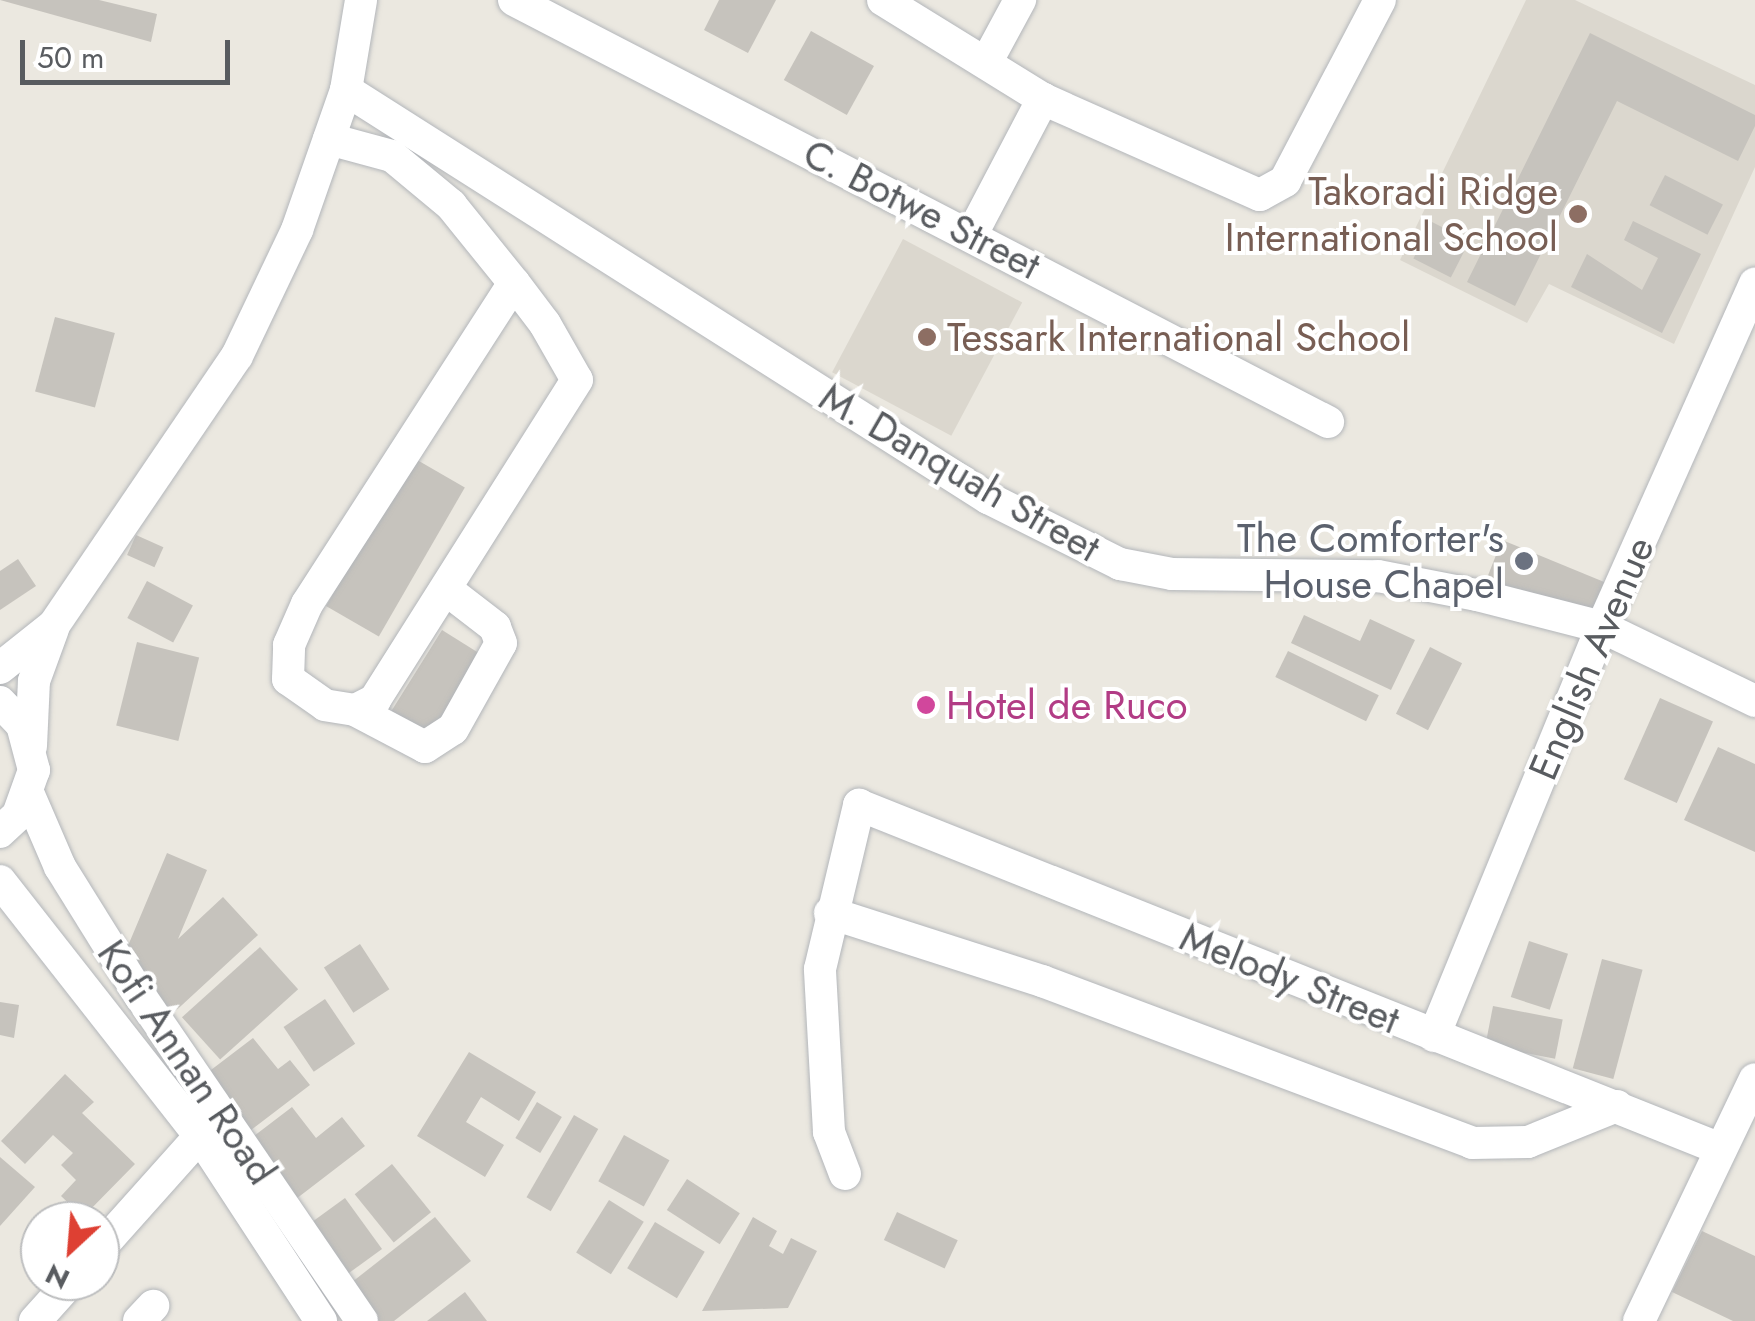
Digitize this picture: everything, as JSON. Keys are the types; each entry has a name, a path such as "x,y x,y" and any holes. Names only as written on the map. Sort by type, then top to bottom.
{"street":[{"path":"0,832 29,795 34,681 54,626 237,356 346,90 361,0"},
{"name":"C. Botwe Street","path":"514,0 972,234 1328,422"},
{"path":"882,0 1042,100 1267,194 1285,181 1380,0"},
{"path":"986,63 1020,0"},
{"name":"M. Danquah Street","path":"346,90 988,498 1120,564 1172,574 1378,576 1602,626 1755,700"},
{"path":"972,234 1042,100"},
{"path":"328,140 392,156 450,204 572,362 577,380 375,700 355,710"},
{"path":"447,590 495,628 501,643 454,728 425,747 355,710 325,704 288,680 288,646 307,604 514,283"},
{"name":"English Avenue","path":"1434,1036 1602,626 1755,283"},
{"path":"0,668 54,626"},
{"path":"0,702 31,746"},
{"name":"Kofi Annan Road","path":"29,795 60,867 141,997 362,1321"},
{"name":"Melody Street","path":"830,913 859,805 1721,1149"},
{"name":"Kofi Annan Road","path":"0,881 200,1136 321,1321"},
{"path":"846,1174 832,1144 824,1084 820,970 830,913 1042,981 1472,1143 1528,1142 1617,1106"},
{"path":"1639,1321 1755,1079"},
{"path":"120,1226 200,1136"}],"shaded area":[{"name":"Takoradi Ridge International School","path":"1526,0 1575,0 1755,85 1755,167 1674,344 1549,284 1527,323 1400,260"},
{"name":"Tessark International School","path":"903,239 1022,302 951,436 832,372"}],"building":[{"path":"0,0 99,0 157,14 151,42"},
{"path":"719,0 776,0 748,53 704,30"},
{"path":"811,31 874,66 847,115 784,80"},
{"path":"1590,33 1755,115 1755,126 1738,161 1617,101 1515,306 1467,282"},
{"path":"1665,175 1723,205 1707,235 1650,205"},
{"path":"1633,221 1701,254 1662,333 1571,287 1587,254 1642,290 1658,258 1624,240"},
{"path":"1432,222 1469,241 1451,278 1413,259"},
{"path":"55,317 115,333 95,407 35,391"},
{"path":"412,457 465,488 379,636 326,606"},
{"path":"136,535 163,547 154,567 127,555"},
{"name":"The Comforter's House Chapel","path":"1502,540 1609,584 1590,611 1485,583"},
{"path":"18,559 36,586 0,610 0,571"},
{"path":"147,581 193,605 173,642 127,618"},
{"path":"1304,615 1360,641 1370,619 1415,640 1391,690 1291,643"},
{"path":"442,630 484,656 432,738 391,712"},
{"path":"137,642 199,657 178,741 116,725"},
{"path":"1430,647 1462,663 1428,730 1396,714"},
{"path":"1288,651 1379,695 1366,721 1275,677"},
{"path":"1660,698 1713,722 1677,803 1624,779"},
{"path":"1718,747 1755,764 1755,852 1684,820"},
{"path":"167,853 207,870 178,939 223,897 258,935 169,1017 122,960"},
{"path":"1529,941 1568,954 1550,1010 1511,997"},
{"path":"360,944 389,989 353,1013 324,967"},
{"path":"260,947 298,989 220,1060 182,1017"},
{"path":"1602,959 1643,970 1613,1079 1573,1068"},
{"path":"325,999 355,1044 314,1072 284,1027"},
{"path":"0,1002 19,1005 14,1038 0,1035"},
{"path":"1493,1006 1563,1020 1555,1059 1485,1045"},
{"path":"253,1038 278,1069 290,1060 310,1085 251,1130 207,1073"},
{"path":"469,1052 536,1092 519,1121 481,1097 466,1122 504,1145 485,1177 417,1136"},
{"path":"65,1074 94,1102 82,1113 135,1164 99,1201 66,1201 61,1196 76,1180 61,1165 73,1153 53,1135 25,1164 1,1141"},
{"path":"537,1102 562,1117 540,1153 515,1138"},
{"path":"292,1107 316,1138 342,1117 365,1146 296,1199 250,1139"},
{"path":"574,1115 598,1129 551,1211 526,1197"},
{"path":"624,1135 669,1160 644,1207 598,1181"},
{"path":"0,1157 35,1187 0,1226"},
{"path":"392,1164 431,1212 394,1242 355,1194"},
{"path":"687,1179 740,1213 720,1244 667,1210"},
{"path":"345,1198 382,1249 341,1279 304,1228"},
{"path":"609,1200 644,1222 611,1274 576,1253"},
{"path":"897,1212 958,1240 945,1268 884,1240"},
{"path":"435,1217 471,1261 394,1321 374,1321 347,1286"},
{"path":"753,1217 777,1231 769,1246 783,1254 791,1238 817,1251 788,1308 702,1311"},
{"path":"655,1222 705,1252 677,1298 627,1268"},
{"path":"1702,1231 1755,1256 1755,1321 1733,1321 1672,1292"},
{"path":"465,1292 487,1321 427,1321"}],"place":[{"name":"Takoradi Ridge International School","path":"1578,214"},
{"name":"Tessark International School","path":"927,337"},
{"name":"The Comforter's House Chapel","path":"1524,561"},
{"name":"Hotel de Ruco","path":"926,705"}]}
